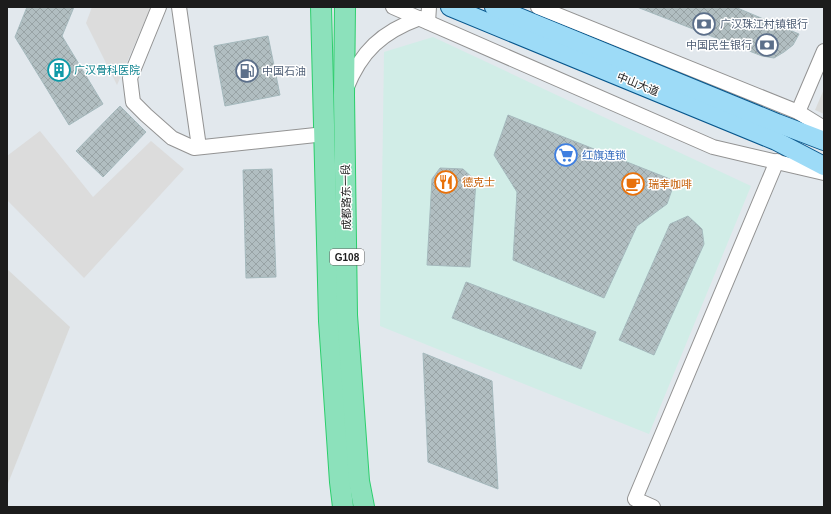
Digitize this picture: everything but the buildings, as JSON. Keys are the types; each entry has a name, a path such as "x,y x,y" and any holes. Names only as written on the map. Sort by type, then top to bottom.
{"highway":[{"name":"成都路东一段","path":"321,7 329,321 343,507"},
{"name":"成都路东一段","path":"345,7 344,95 347,315 359,481 364,507"}],"main road":[{"name":"中山大道","path":"450,7 776,141 824,166"},
{"name":"中山大道","path":"494,7 824,141"}],"street":[{"path":"159,7 130,78 133,102 172,138 194,148 199,148 324,134"},
{"path":"180,7 199,148"},
{"path":"394,7 713,146 824,173"},
{"path":"424,20 429,7"},
{"path":"538,7 798,112 824,128"},
{"path":"344,95 351,78 372,46 385,34 401,25 424,20"},
{"path":"798,112 819,80 824,51"},
{"path":"653,507 635,499 776,161"}],"shaded area":[{"path":"92,7 146,7 150,9 117,85 86,23"},
{"path":"433,37 751,186 649,434 380,326 384,52"},
{"path":"824,89 824,114 815,110"},
{"path":"40,131 93,197 151,141 184,169 84,278 7,200 7,156"},
{"path":"7,269 70,327 7,486"}],"place":[{"name":"广汉珠江村镇银行","path":"704,24"},
{"name":"中国民生银行","path":"767,45"},
{"name":"广汉骨科医院","path":"59,70"},
{"name":"中国石油","path":"247,71"},
{"name":"红旗连锁","path":"566,155"},
{"name":"德克士","path":"446,182"},
{"name":"瑞幸咖啡","path":"633,184"}]}
